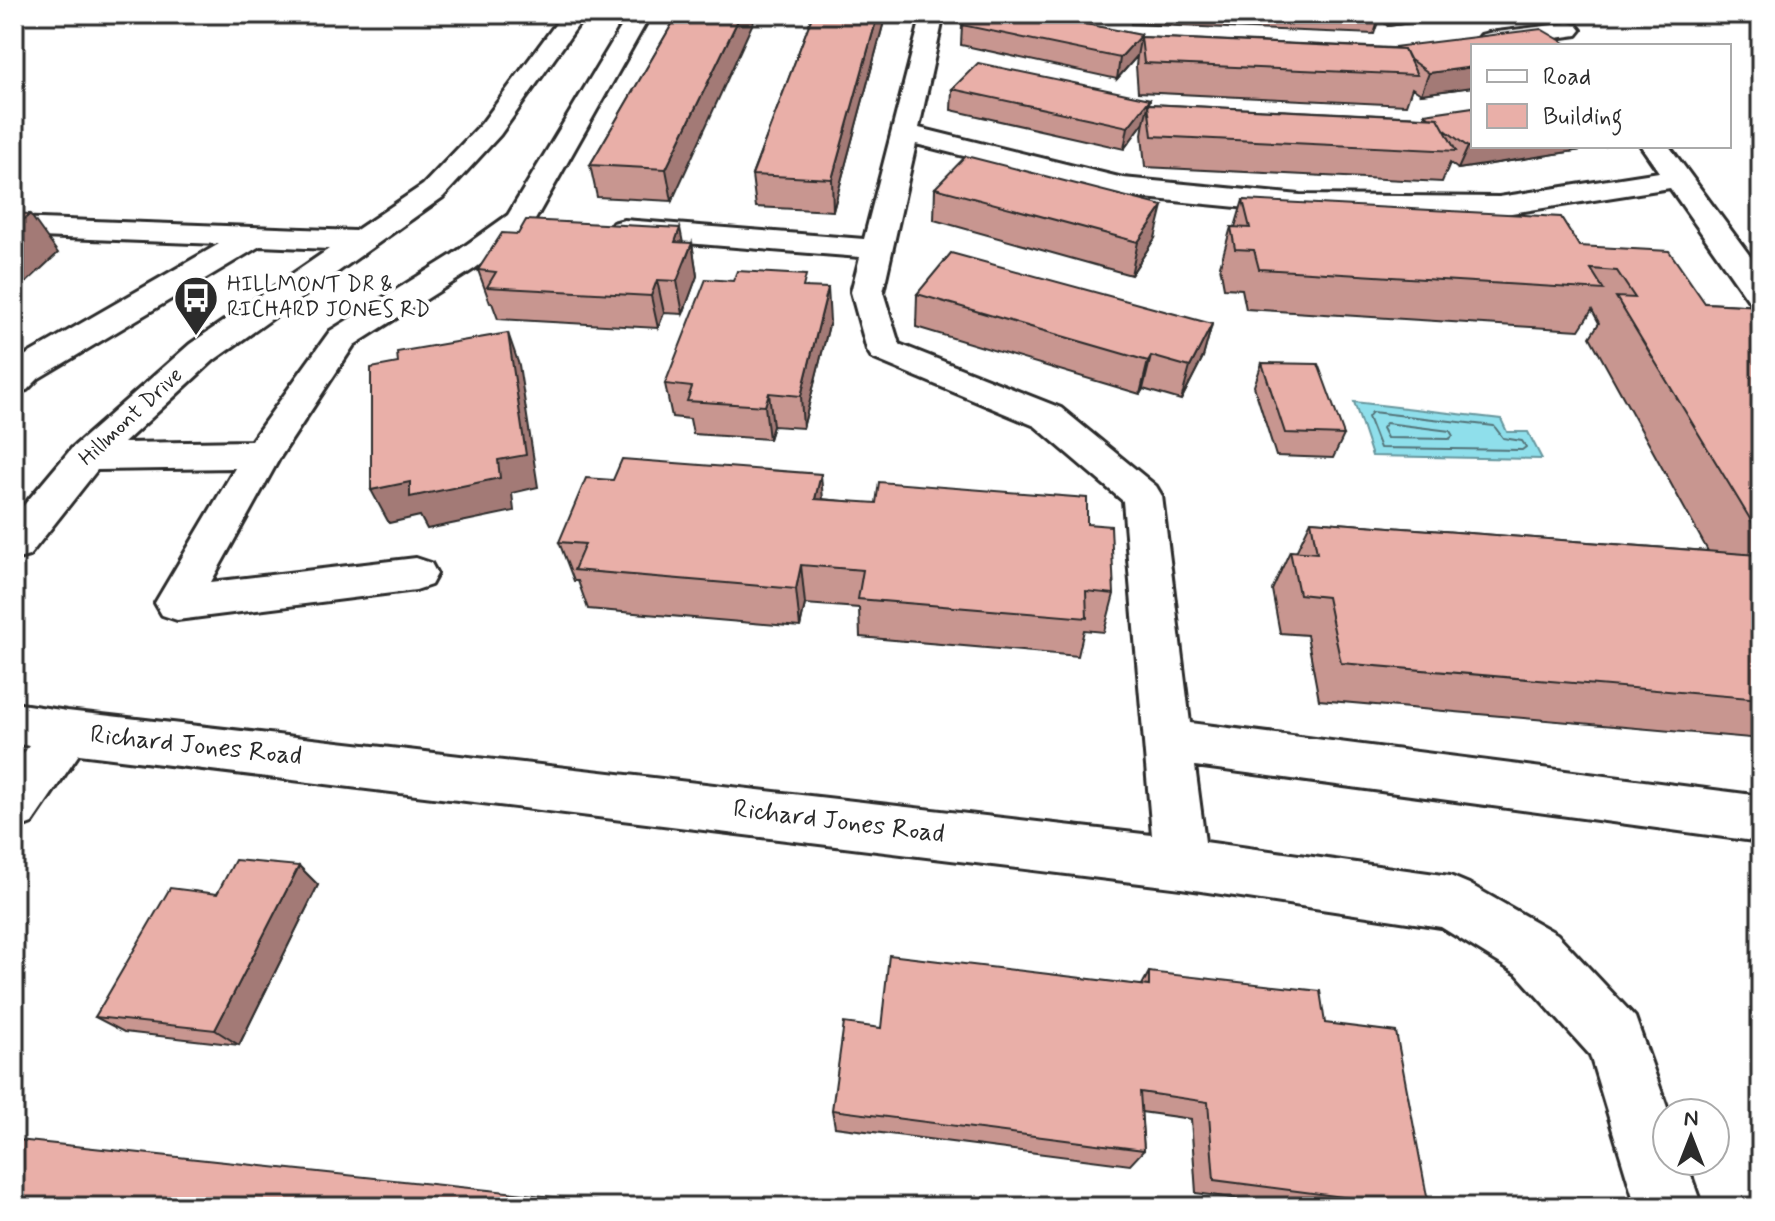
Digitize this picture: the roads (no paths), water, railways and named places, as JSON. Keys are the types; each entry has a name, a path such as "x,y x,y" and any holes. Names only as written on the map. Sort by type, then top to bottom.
{"street":[{"name":"Hillmont Drive","path":"14,545 86,457 202,352 365,241 442,181 491,129 575,14"},
{"path":"416,574 177,603 262,454 342,338 463,262 536,222 640,14"},
{"path":"933,14 867,292 884,350 1048,417 1142,496 1181,863"},
{"path":"1459,44 1568,30"},
{"path":"905,133 1123,187 1300,204 1499,206 1677,178"},
{"path":"1656,148 1761,294"},
{"path":"14,227 365,241"},
{"path":"598,227 877,249"},
{"path":"14,382 26,370 252,238"},
{"path":"86,457 262,454"},
{"name":"Richard Jones Road","path":"14,723 67,732 1181,863 1450,902 1537,954 1614,1038 1669,1207"},
{"path":"14,807 67,732"},
{"path":"1167,741 1761,819"}],"water":[{"path":"1354,402 1501,419 1507,432 1528,432 1542,459 1372,456"}],"place":[{"name":"HILLMONT DR & RICHARD JONES RD","path":"196,337"}]}
